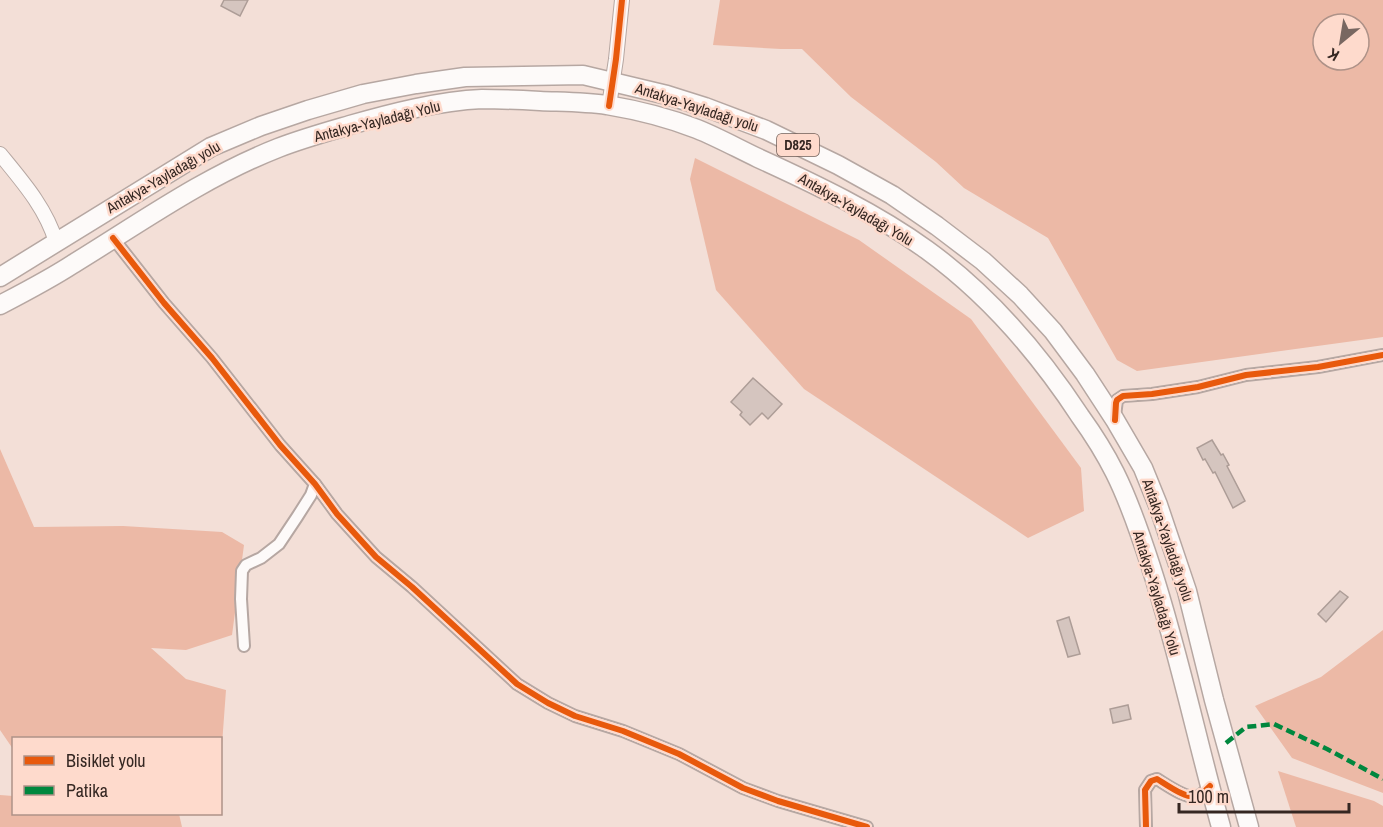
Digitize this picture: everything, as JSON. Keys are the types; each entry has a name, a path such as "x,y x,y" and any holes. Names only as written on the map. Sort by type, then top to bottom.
{"highway":[{"name":"Antakya-Yayladağı yolu","path":"0,276 211,147 261,126 308,110 374,92 465,76 583,75 705,106 766,130 838,165 892,195 983,261 1020,295 1053,331 1085,374 1143,468 1171,542 1249,827"},
{"name":"Antakya-Yayladağı Yolu","path":"0,305 74,264 177,199 231,169 277,149 369,120 422,107 479,99 579,102 609,106 664,118 698,129 831,193 884,222 925,249 967,281 1007,321 1064,392 1096,439 1115,473 1134,519 1161,598 1221,827"}],"street":[{"path":"609,106 621,0"},
{"path":"0,154 43,211 56,242"},
{"path":"113,238 280,445 315,484 337,514 376,557 412,587 517,684 575,716 623,731 670,750 743,788 777,801 867,827"},
{"path":"1115,420 1116,403 1122,396 1198,387 1246,375 1318,367 1383,355"},
{"path":"244,646 242,571 246,565 261,558 279,544 311,495 315,484"},
{"path":"1146,827 1145,790 1151,782 1157,779 1189,796 1196,797 1203,794 1210,786"}],"shaded area":[{"path":"720,0 1383,0 1383,337 1137,371 1117,360 1048,238 964,188 936,162 851,97 802,49 713,45"},
{"path":"695,158 859,240 971,319 1081,468 1084,511 1028,538 804,389 716,290 690,179"},
{"path":"0,449 34,527 123,526 222,532 244,545 232,635 186,650 151,648 186,679 226,690 222,744 222,737 12,737 12,748 0,730"},
{"path":"1383,630 1383,793 1292,758 1255,706 1321,677"},
{"path":"1278,771 1374,801 1383,806 1383,827 1296,827"},
{"path":"0,795 12,796 12,815 179,815 182,827 0,827"}],"building":[{"path":"224,0 248,0 240,16 221,6"},
{"path":"753,378 782,404 768,419 762,413 750,425 740,415 742,412 731,402"},
{"path":"1212,440 1229,465 1227,466 1245,501 1233,508 1215,472 1213,473 1205,459 1203,460 1197,448"},
{"path":"1340,591 1348,597 1326,622 1318,614"},
{"path":"1069,617 1080,654 1068,657 1057,621"},
{"path":"1128,705 1131,719 1113,723 1110,709"}],"marked path":[{"path":"1226,743 1246,727 1274,724 1383,779"}],"cycle path":[{"path":"609,106 622,0"},
{"path":"113,238 280,445 315,484 337,514 376,557 412,587 517,684 575,716 623,731 679,754 743,788 778,801 867,827"},
{"path":"1115,420 1116,403 1123,396 1198,387 1246,375 1318,367 1383,355"},
{"path":"1146,827 1145,790 1151,781 1157,779 1193,797 1198,796 1210,786"}]}
